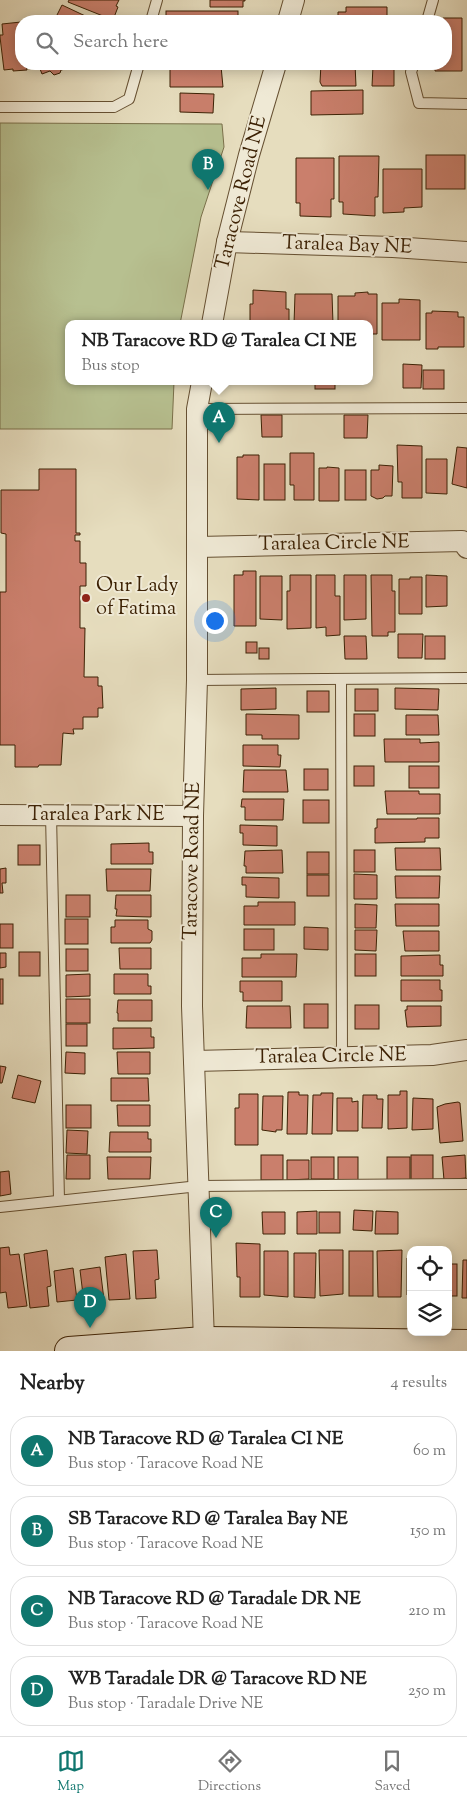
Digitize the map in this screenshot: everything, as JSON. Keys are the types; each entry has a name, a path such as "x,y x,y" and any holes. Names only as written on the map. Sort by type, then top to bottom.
{"street":[{"path":"290,15 294,0"},
{"name":"Taracove Road NE","path":"213,320 227,242 249,155 274,70"},
{"name":"Taralea Bay NE","path":"227,242 393,247 467,252"},
{"name":"Taracove Road NE","path":"201,385 197,409 198,680 193,816 192,1006 204,1341"},
{"name":"Taralea Circle NE","path":"198,546 462,541 467,548"},
{"name":"Taralea Park NE","path":"0,815 193,816"},
{"name":"Taralea Circle NE","path":"194,1061 432,1055 467,1050"},
{"path":"69,1351 204,1341 467,1344"}],"lane":[{"path":"153,15 157,0"},
{"path":"428,15 433,0"},
{"path":"0,107 114,107 129,99 137,70"},
{"path":"412,70 419,103 467,104"},
{"path":"197,409 467,408"},
{"path":"198,680 467,678"},
{"path":"342,679 342,1057"},
{"path":"51,814 59,1200"},
{"path":"0,1207 198,1186 467,1184"}],"green space":[{"path":"0,123 222,124 224,147 201,217 181,320 65,320 65,385 174,385 172,429 0,429"}],"building":[{"path":"69,0 119,0 115,15 100,15 68,2"},
{"path":"210,0 245,1 243,1 243,7 210,7"},
{"path":"62,5 83,15 57,15"},
{"path":"346,7 387,7 387,15 338,15 338,12 346,12"},
{"path":"166,11 238,11 238,15 166,15"},
{"path":"452,18 462,18 462,71 435,71 452,70"},
{"path":"15,23 15,70 27,70 13,71 13,69 4,70 0,37 0,35 3,35 2,24"},
{"path":"40,70 61,70 60,73 54,75 50,71 42,74"},
{"path":"170,70 221,70 223,87 170,87"},
{"path":"321,70 355,70 356,86 322,86 320,82"},
{"path":"373,70 394,70 394,86 372,86"},
{"path":"363,90 363,114 311,115 311,91"},
{"path":"180,93 214,94 213,113 180,112"},
{"path":"426,155 465,155 465,189 426,189"},
{"path":"339,156 379,156 378,197 375,197 375,216 343,214 343,202 339,202"},
{"path":"296,158 334,158 334,199 331,199 331,217 300,216 300,203 296,203"},
{"path":"383,169 422,169 422,207 404,208 404,212 383,213"},
{"path":"253,290 286,292 286,309 289,309 289,320 250,320 250,304 253,304"},
{"path":"368,292 368,294 377,294 377,334 373,334 373,320 338,320 338,296 355,296 355,293"},
{"path":"295,294 332,294 333,320 294,320"},
{"path":"399,299 420,300 420,340 382,340 382,303 399,303"},
{"path":"432,311 458,312 458,317 464,317 464,347 426,349 426,313 432,313"},
{"path":"403,364 422,365 421,388 403,388"},
{"path":"423,370 444,370 444,389 423,389"},
{"path":"315,385 335,385 335,389 315,389"},
{"path":"261,415 282,415 282,437 262,437"},
{"path":"344,415 368,415 367,438 344,438"},
{"path":"397,445 422,446 422,498 402,498 402,482 398,482"},
{"path":"457,447 467,448 467,488 452,484"},
{"path":"290,453 314,453 314,500 294,500 294,485 290,485"},
{"path":"243,455 259,455 259,500 237,499 237,457 243,457"},
{"path":"426,459 447,459 447,494 426,493"},
{"path":"264,464 285,464 285,500 264,500"},
{"path":"379,465 393,466 392,496 377,499 371,496 371,470 379,470"},
{"path":"319,468 339,468 339,501 319,501"},
{"path":"39,469 76,469 76,533 80,533 80,535 75,535 75,541 80,541 80,563 86,563 86,586 80,586 80,628 85,628 84,677 98,677 98,686 102,686 103,708 98,708 98,717 83,717 83,729 73,729 74,734 63,733 61,765 15,767 15,745 0,745 0,592 6,592 6,534 1,533 1,490 39,490"},
{"path":"345,470 366,470 366,500 345,500"},
{"path":"243,571 256,571 256,626 234,626 234,575 243,575"},
{"path":"290,575 311,575 311,628 287,629 287,591 290,591"},
{"path":"316,575 335,575 335,596 340,596 340,635 326,636 326,627 316,628"},
{"path":"344,575 366,575 366,619 344,620"},
{"path":"371,575 392,575 392,591 395,591 395,632 388,632 388,636 372,636"},
{"path":"426,575 447,576 447,606 426,607"},
{"path":"260,576 282,576 282,620 260,619"},
{"path":"410,577 422,577 422,614 399,614 399,579 410,579"},
{"path":"398,634 423,634 422,658 398,658"},
{"path":"344,636 366,636 367,659 345,659"},
{"path":"425,636 445,636 445,659 425,659"},
{"path":"246,642 257,642 257,653 246,653"},
{"path":"259,648 269,648 269,659 259,659"},
{"path":"276,688 276,709 241,710 241,689"},
{"path":"395,688 439,689 438,710 395,709"},
{"path":"355,689 378,689 378,711 355,711"},
{"path":"307,691 329,691 329,712 307,712"},
{"path":"246,714 299,715 299,739 262,739 262,735 246,735"},
{"path":"354,714 375,714 375,736 354,736"},
{"path":"406,715 438,715 439,735 406,735"},
{"path":"384,739 420,739 420,743 439,742 439,762 385,762"},
{"path":"243,745 278,745 278,755 281,755 280,767 243,766"},
{"path":"354,766 374,766 374,786 354,786"},
{"path":"409,766 439,766 439,788 409,788"},
{"path":"304,769 328,769 328,790 304,790"},
{"path":"244,770 286,770 288,792 243,792"},
{"path":"385,791 419,791 419,794 440,794 440,814 387,814"},
{"path":"242,799 284,799 283,820 245,820 245,807 241,807"},
{"path":"303,800 329,800 329,823 303,823"},
{"path":"439,818 439,838 425,838 425,842 375,843 377,819"},
{"path":"240,825 277,826 277,846 243,845 243,833 240,833"},
{"path":"149,843 149,852 153,852 153,864 111,864 111,844"},
{"path":"18,845 40,845 40,865 18,865"},
{"path":"395,848 440,848 441,870 396,870"},
{"path":"282,850 283,873 246,873 246,866 244,866 245,851"},
{"path":"354,850 375,850 375,872 354,872"},
{"path":"307,852 329,852 329,874 307,874"},
{"path":"6,868 6,883 2,883 3,893 0,893 0,869"},
{"path":"106,869 151,869 150,891 107,891"},
{"path":"354,874 377,875 377,899 354,899"},
{"path":"307,875 329,875 329,896 307,896"},
{"path":"395,876 440,876 439,898 396,898"},
{"path":"242,877 279,878 279,898 246,897 246,885 242,885"},
{"path":"66,895 90,895 90,917 66,917"},
{"path":"116,895 151,895 151,917 116,916"},
{"path":"258,902 295,902 295,925 244,925 244,906 258,906"},
{"path":"355,904 377,905 376,928 355,928"},
{"path":"395,904 439,904 439,926 396,926"},
{"path":"65,919 88,919 88,944 65,944"},
{"path":"115,920 148,920 148,929 152,931 152,940 150,943 111,943 111,927 115,927"},
{"path":"0,924 13,924 13,948 0,948"},
{"path":"304,927 328,928 328,950 304,949"},
{"path":"244,929 274,929 274,950 244,950"},
{"path":"355,930 377,930 376,951 355,950"},
{"path":"403,931 439,931 439,951 405,951"},
{"path":"119,948 151,948 151,969 120,969"},
{"path":"66,949 88,949 88,971 66,971"},
{"path":"19,952 40,952 40,976 19,976"},
{"path":"0,953 6,953 6,967 0,968"},
{"path":"261,954 297,954 296,977 242,977 242,958 261,958"},
{"path":"355,954 376,954 376,976 355,976"},
{"path":"440,955 440,965 443,965 443,976 401,976 401,956"},
{"path":"90,974 90,996 66,997 66,975"},
{"path":"114,974 148,974 148,986 151,986 151,994 114,994"},
{"path":"0,979 3,979 3,1004 0,1004"},
{"path":"401,980 440,980 442,1001 401,1001"},
{"path":"240,981 282,981 282,1001 243,1001 243,992 240,992"},
{"path":"66,999 90,999 90,1023 66,1023"},
{"path":"118,1000 152,1000 152,1021 118,1021"},
{"path":"304,1004 328,1004 328,1028 304,1028"},
{"path":"355,1005 379,1005 379,1029 355,1029"},
{"path":"247,1006 290,1006 291,1028 246,1028"},
{"path":"407,1006 441,1006 441,1026 407,1027 405,1010 407,1010"},
{"path":"66,1024 87,1024 87,1046 66,1046"},
{"path":"113,1028 151,1028 151,1037 154,1037 154,1048 113,1049"},
{"path":"66,1052 85,1053 85,1074 65,1073"},
{"path":"117,1052 150,1052 150,1074 118,1074"},
{"path":"0,1066 6,1067 2,1083 0,1083"},
{"path":"18,1075 41,1081 35,1103 12,1098"},
{"path":"111,1078 148,1078 149,1101 111,1101"},
{"path":"400,1091 407,1091 407,1128 388,1129 388,1095 400,1095"},
{"path":"288,1092 299,1092 299,1095 308,1095 307,1134 287,1134"},
{"path":"321,1093 333,1093 332,1134 312,1134 313,1095 321,1095"},
{"path":"239,1094 258,1094 258,1145 235,1145 235,1108 239,1108"},
{"path":"363,1095 377,1095 377,1099 383,1099 382,1128 362,1128"},
{"path":"263,1096 283,1096 282,1130 276,1130 276,1132 262,1130"},
{"path":"337,1098 352,1098 352,1102 358,1101 358,1131 337,1131"},
{"path":"413,1098 433,1099 433,1129 412,1130"},
{"path":"460,1103 463,1141 440,1143 437,1107"},
{"path":"66,1105 91,1105 91,1128 66,1128"},
{"path":"117,1105 150,1105 150,1126 118,1126"},
{"path":"67,1130 88,1131 87,1154 66,1153"},
{"path":"110,1132 148,1132 148,1139 151,1139 151,1152 109,1152"},
{"path":"67,1155 90,1155 90,1179 66,1179"},
{"path":"261,1155 283,1155 283,1180 261,1180"},
{"path":"411,1155 433,1155 433,1180 411,1180"},
{"path":"465,1155 466,1178 444,1180 442,1157"},
{"path":"107,1157 151,1157 150,1179 108,1179"},
{"path":"311,1157 334,1157 334,1179 311,1179"},
{"path":"338,1157 358,1157 358,1181 338,1181"},
{"path":"387,1157 410,1157 410,1181 387,1181"},
{"path":"287,1160 309,1160 309,1179 287,1180"},
{"path":"9,1171 11,1194 0,1196 0,1172"},
{"path":"354,1210 373,1211 372,1231 353,1230"},
{"path":"317,1211 317,1234 297,1234 297,1212"},
{"path":"376,1211 398,1212 398,1234 375,1234"},
{"path":"262,1212 285,1212 285,1234 263,1234"},
{"path":"319,1212 340,1212 340,1233 319,1233"},
{"path":"236,1243 260,1244 260,1297 240,1297 240,1277 237,1277"},
{"path":"9,1247 10,1255 19,1254 27,1306 8,1308 6,1292 0,1293 0,1248"},
{"path":"47,1250 51,1286 47,1287 49,1306 30,1308 24,1254"},
{"path":"157,1250 159,1279 155,1280 156,1298 136,1299 133,1251"},
{"path":"319,1250 343,1250 343,1294 320,1296"},
{"path":"402,1250 401,1297 378,1297 377,1251"},
{"path":"264,1251 288,1251 288,1297 264,1295"},
{"path":"349,1251 373,1251 373,1296 349,1296"},
{"path":"294,1253 316,1253 315,1298 294,1297"},
{"path":"126,1254 130,1299 109,1300 105,1257"},
{"path":"463,1260 467,1260 467,1298 462,1298"},
{"path":"452,1264 457,1264 457,1296 452,1296"},
{"path":"100,1267 104,1300 84,1303 80,1270"},
{"path":"73,1268 77,1300 57,1302 54,1271"}],"place":[{"name":"SB Taracove RD @ Taralea Bay NE","path":"208,190"},
{"name":"NB Taracove RD @ Taralea CI NE","path":"219,443"},
{"name":"Our Lady of Fatima","path":"86,598"},
{"name":"NB Taracove RD @ Taradale DR NE","path":"216,1238"},
{"name":"WB Taradale DR @ Taracove RD NE","path":"90,1328"}]}
